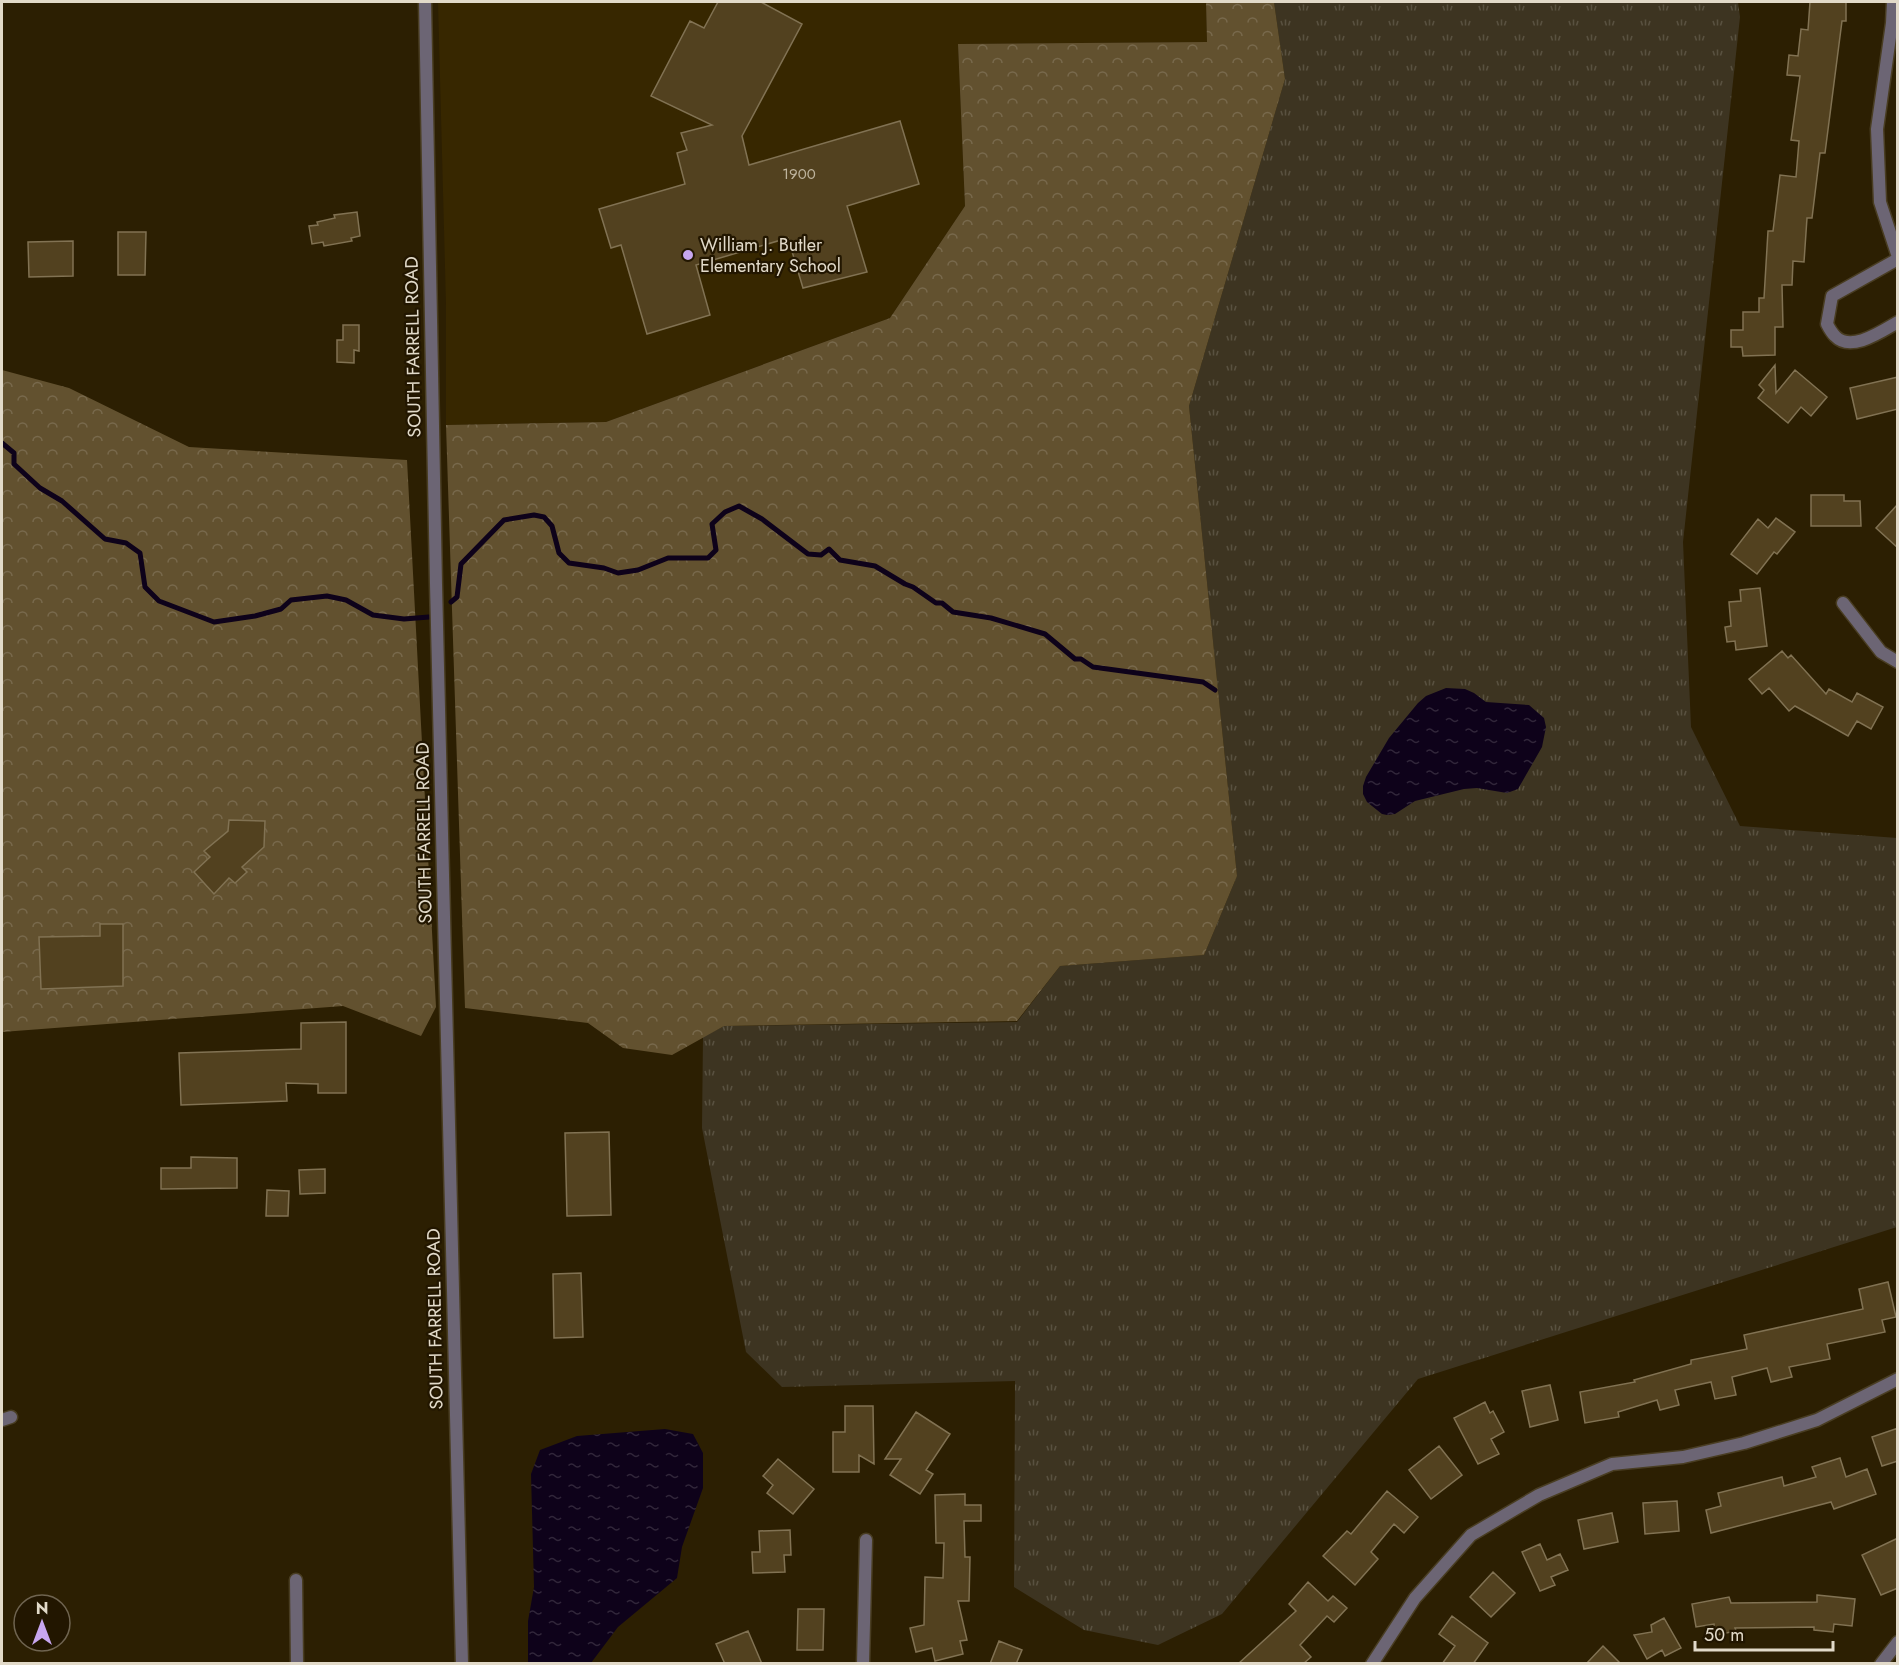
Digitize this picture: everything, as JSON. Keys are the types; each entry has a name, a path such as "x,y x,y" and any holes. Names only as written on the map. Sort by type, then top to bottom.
{"street":[{"name":"SOUTH FARRELL ROAD","path":"425,2 436,584 462,1664"},
{"path":"1893,2 1877,129 1880,202 1898,258 1832,296 1827,324 1836,338 1848,342 1866,340 1898,322"},
{"path":"1843,603 1881,652 1898,662"},
{"path":"1372,1664 1415,1598 1471,1535 1539,1495 1612,1464 1683,1457 1744,1443 1817,1420 1898,1379"},
{"path":"863,1664 866,1540"},
{"path":"296,1580 297,1664"},
{"path":"1881,1664 1898,1642"}],"shaded area":[{"name":"William J. Butler Elementary School","path":"438,2 1206,2 1207,42 958,44 965,206 890,318 606,422 446,425 446,305"}],"green space":[{"path":"1206,2 1274,2 1285,79 1189,406 1237,876 1204,955 1060,966 1017,1021 724,1026 672,1055 623,1048 588,1023 465,1008 446,425 606,422 890,318 965,206 958,44 1207,42"},
{"path":"1274,2 1738,2 1740,17 1683,542 1691,727 1740,826 1897,838 1897,1227 1418,1379 1222,1614 1158,1645 1084,1630 1014,1587 1015,1381 782,1387 746,1352 702,1128 703,1037 724,1026 1017,1022 1060,966 1204,955 1237,876 1189,406 1285,79"},
{"path":"2,370 69,388 189,447 407,460 436,1007 421,1036 343,1006 2,1032"}],"water":[{"path":"1446,688 1465,689 1486,702 1529,705 1544,718 1546,727 1542,747 1518,789 1507,793 1477,788 1464,789 1415,801 1395,814 1382,814 1367,802 1363,794 1366,777 1389,738 1418,703 1426,696"},
{"path":"665,1429 693,1434 703,1453 703,1488 682,1547 677,1578 618,1627 591,1663 528,1663 528,1621 534,1587 531,1474 540,1450 577,1436"}],"building":[{"name":"William J. Butler Elementary School","path":"718,2 761,2 802,24 742,136 749,165 900,121 919,184 847,206 867,272 803,288 788,238 696,265 710,315 647,334 621,245 611,248 599,209 685,184 677,153 687,150 681,133 712,125 651,96 690,21 704,28"},
{"path":"1810,2 1846,2 1846,21 1842,21 1825,153 1820,153 1812,218 1807,218 1804,262 1793,261 1792,285 1782,285 1783,327 1775,327 1775,355 1743,356 1742,347 1731,347 1731,330 1743,330 1743,312 1759,312 1759,298 1764,298 1768,231 1773,231 1780,175 1796,177 1799,141 1791,140 1800,76 1787,75 1789,55 1798,56 1801,29 1808,30"},
{"path":"357,212 360,236 351,238 352,241 324,246 323,242 312,244 309,226 335,218 334,215"},
{"path":"118,232 146,232 145,275 118,275"},
{"path":"73,241 73,276 29,277 28,242"},
{"path":"343,325 359,325 359,351 354,350 354,363 337,362 337,340 343,340"},
{"path":"1775,365 1776,393 1795,370 1827,397 1811,416 1801,407 1788,423 1758,398 1764,390 1759,385"},
{"path":"1898,377 1898,409 1857,419 1850,388"},
{"path":"1811,495 1844,495 1844,501 1860,501 1861,526 1811,526"},
{"path":"1898,504 1898,548 1876,528"},
{"path":"1776,518 1795,532 1777,554 1774,552 1757,574 1731,554 1758,519 1768,528"},
{"path":"1760,588 1767,646 1736,650 1735,641 1727,642 1725,627 1731,626 1729,602 1741,601 1740,590"},
{"path":"1782,651 1788,658 1791,655 1826,694 1829,689 1852,702 1857,693 1883,707 1871,729 1857,721 1848,736 1795,706 1789,711 1769,688 1762,694 1749,679"},
{"path":"229,820 265,821 264,847 242,867 247,872 235,883 229,878 214,894 194,872 210,857 204,851 228,831"},
{"path":"100,924 123,924 123,986 41,989 39,937 100,936"},
{"path":"346,1022 346,1093 318,1093 318,1084 286,1083 287,1101 181,1105 179,1053 301,1049 301,1023"},
{"path":"609,1132 611,1215 567,1216 565,1133"},
{"path":"191,1157 237,1158 237,1188 161,1189 161,1168 191,1168"},
{"path":"325,1169 325,1193 300,1194 299,1170"},
{"path":"267,1190 289,1191 288,1216 266,1216"},
{"path":"581,1273 583,1337 554,1338 553,1274"},
{"path":"1888,1282 1896,1317 1882,1320 1885,1332 1827,1344 1830,1359 1789,1367 1792,1377 1771,1382 1767,1368 1732,1377 1736,1395 1715,1399 1711,1382 1675,1390 1679,1405 1660,1410 1657,1400 1618,1412 1619,1417 1585,1423 1580,1392 1635,1382 1634,1380 1691,1364 1691,1360 1747,1349 1744,1335 1863,1309 1859,1289"},
{"path":"1550,1385 1558,1420 1530,1427 1522,1391"},
{"path":"1485,1402 1490,1413 1493,1411 1504,1432 1491,1439 1499,1454 1478,1464 1454,1418"},
{"path":"845,1406 873,1406 874,1464 859,1455 859,1472 833,1472 833,1432 845,1432"},
{"path":"916,1412 950,1434 926,1470 933,1474 920,1494 890,1475 901,1459 885,1459"},
{"path":"1898,1428 1898,1461 1882,1466 1872,1437"},
{"path":"1439,1446 1462,1475 1431,1499 1409,1470"},
{"path":"1840,1458 1846,1477 1867,1469 1876,1494 1834,1509 1831,1502 1711,1533 1706,1510 1721,1506 1718,1493 1782,1477 1784,1486 1816,1477 1812,1467"},
{"path":"778,1459 814,1489 793,1514 767,1493 773,1485 763,1476"},
{"path":"1387,1491 1418,1517 1404,1533 1394,1524 1371,1552 1378,1559 1355,1585 1323,1556 1347,1531 1351,1534"},
{"path":"965,1494 965,1505 981,1505 981,1521 964,1521 965,1557 970,1557 969,1601 958,1601 967,1640 960,1641 963,1654 935,1661 932,1648 916,1652 910,1628 924,1625 925,1577 943,1578 944,1543 936,1543 935,1495"},
{"path":"1677,1501 1679,1531 1645,1534 1643,1503"},
{"path":"1612,1513 1618,1542 1584,1549 1578,1520"},
{"path":"790,1530 791,1555 784,1555 785,1572 753,1573 752,1552 760,1552 759,1531"},
{"path":"1898,1538 1898,1588 1881,1595 1862,1555"},
{"path":"1540,1544 1547,1560 1560,1554 1568,1570 1551,1577 1555,1585 1540,1591 1522,1552"},
{"path":"1493,1572 1515,1593 1491,1617 1470,1597"},
{"path":"1308,1582 1328,1601 1333,1596 1347,1608 1334,1622 1327,1616 1300,1645 1311,1657 1303,1664 1238,1664 1296,1611 1289,1604"},
{"path":"1817,1595 1855,1599 1852,1626 1834,1624 1833,1632 1814,1630 1814,1627 1735,1628 1736,1631 1716,1635 1714,1624 1696,1627 1692,1604 1729,1597 1731,1603 1817,1602"},
{"path":"798,1609 824,1609 823,1650 797,1650"},
{"path":"1452,1616 1488,1643 1473,1664 1442,1664 1455,1646 1439,1634"},
{"path":"1664,1618 1681,1648 1665,1656 1662,1650 1647,1659 1634,1635 1652,1632 1651,1625"},
{"path":"748,1631 762,1664 725,1664 716,1644"},
{"path":"999,1641 1022,1650 1016,1664 990,1664"},
{"path":"1603,1646 1621,1664 1586,1664"}],"waterway":[{"path":"2,443 14,453 14,464 40,488 62,501 105,539 126,543 140,553 145,587 159,601 214,622 255,616 281,609 291,600 327,596 346,600 373,615 404,619 429,617"},
{"path":"451,602 457,597 461,564 504,520 534,515 544,517 552,526 559,553 569,563 604,568 618,573 638,570 668,558 708,558 716,550 712,524 725,512 739,506 762,519 808,554 821,555 829,549 840,560 875,566 936,603 942,603 953,612 991,618 1045,634 1075,659 1081,659 1093,667 1203,682 1215,690"}],"place":[{"name":"William J. Butler Elementary School","path":"688,255"}]}
